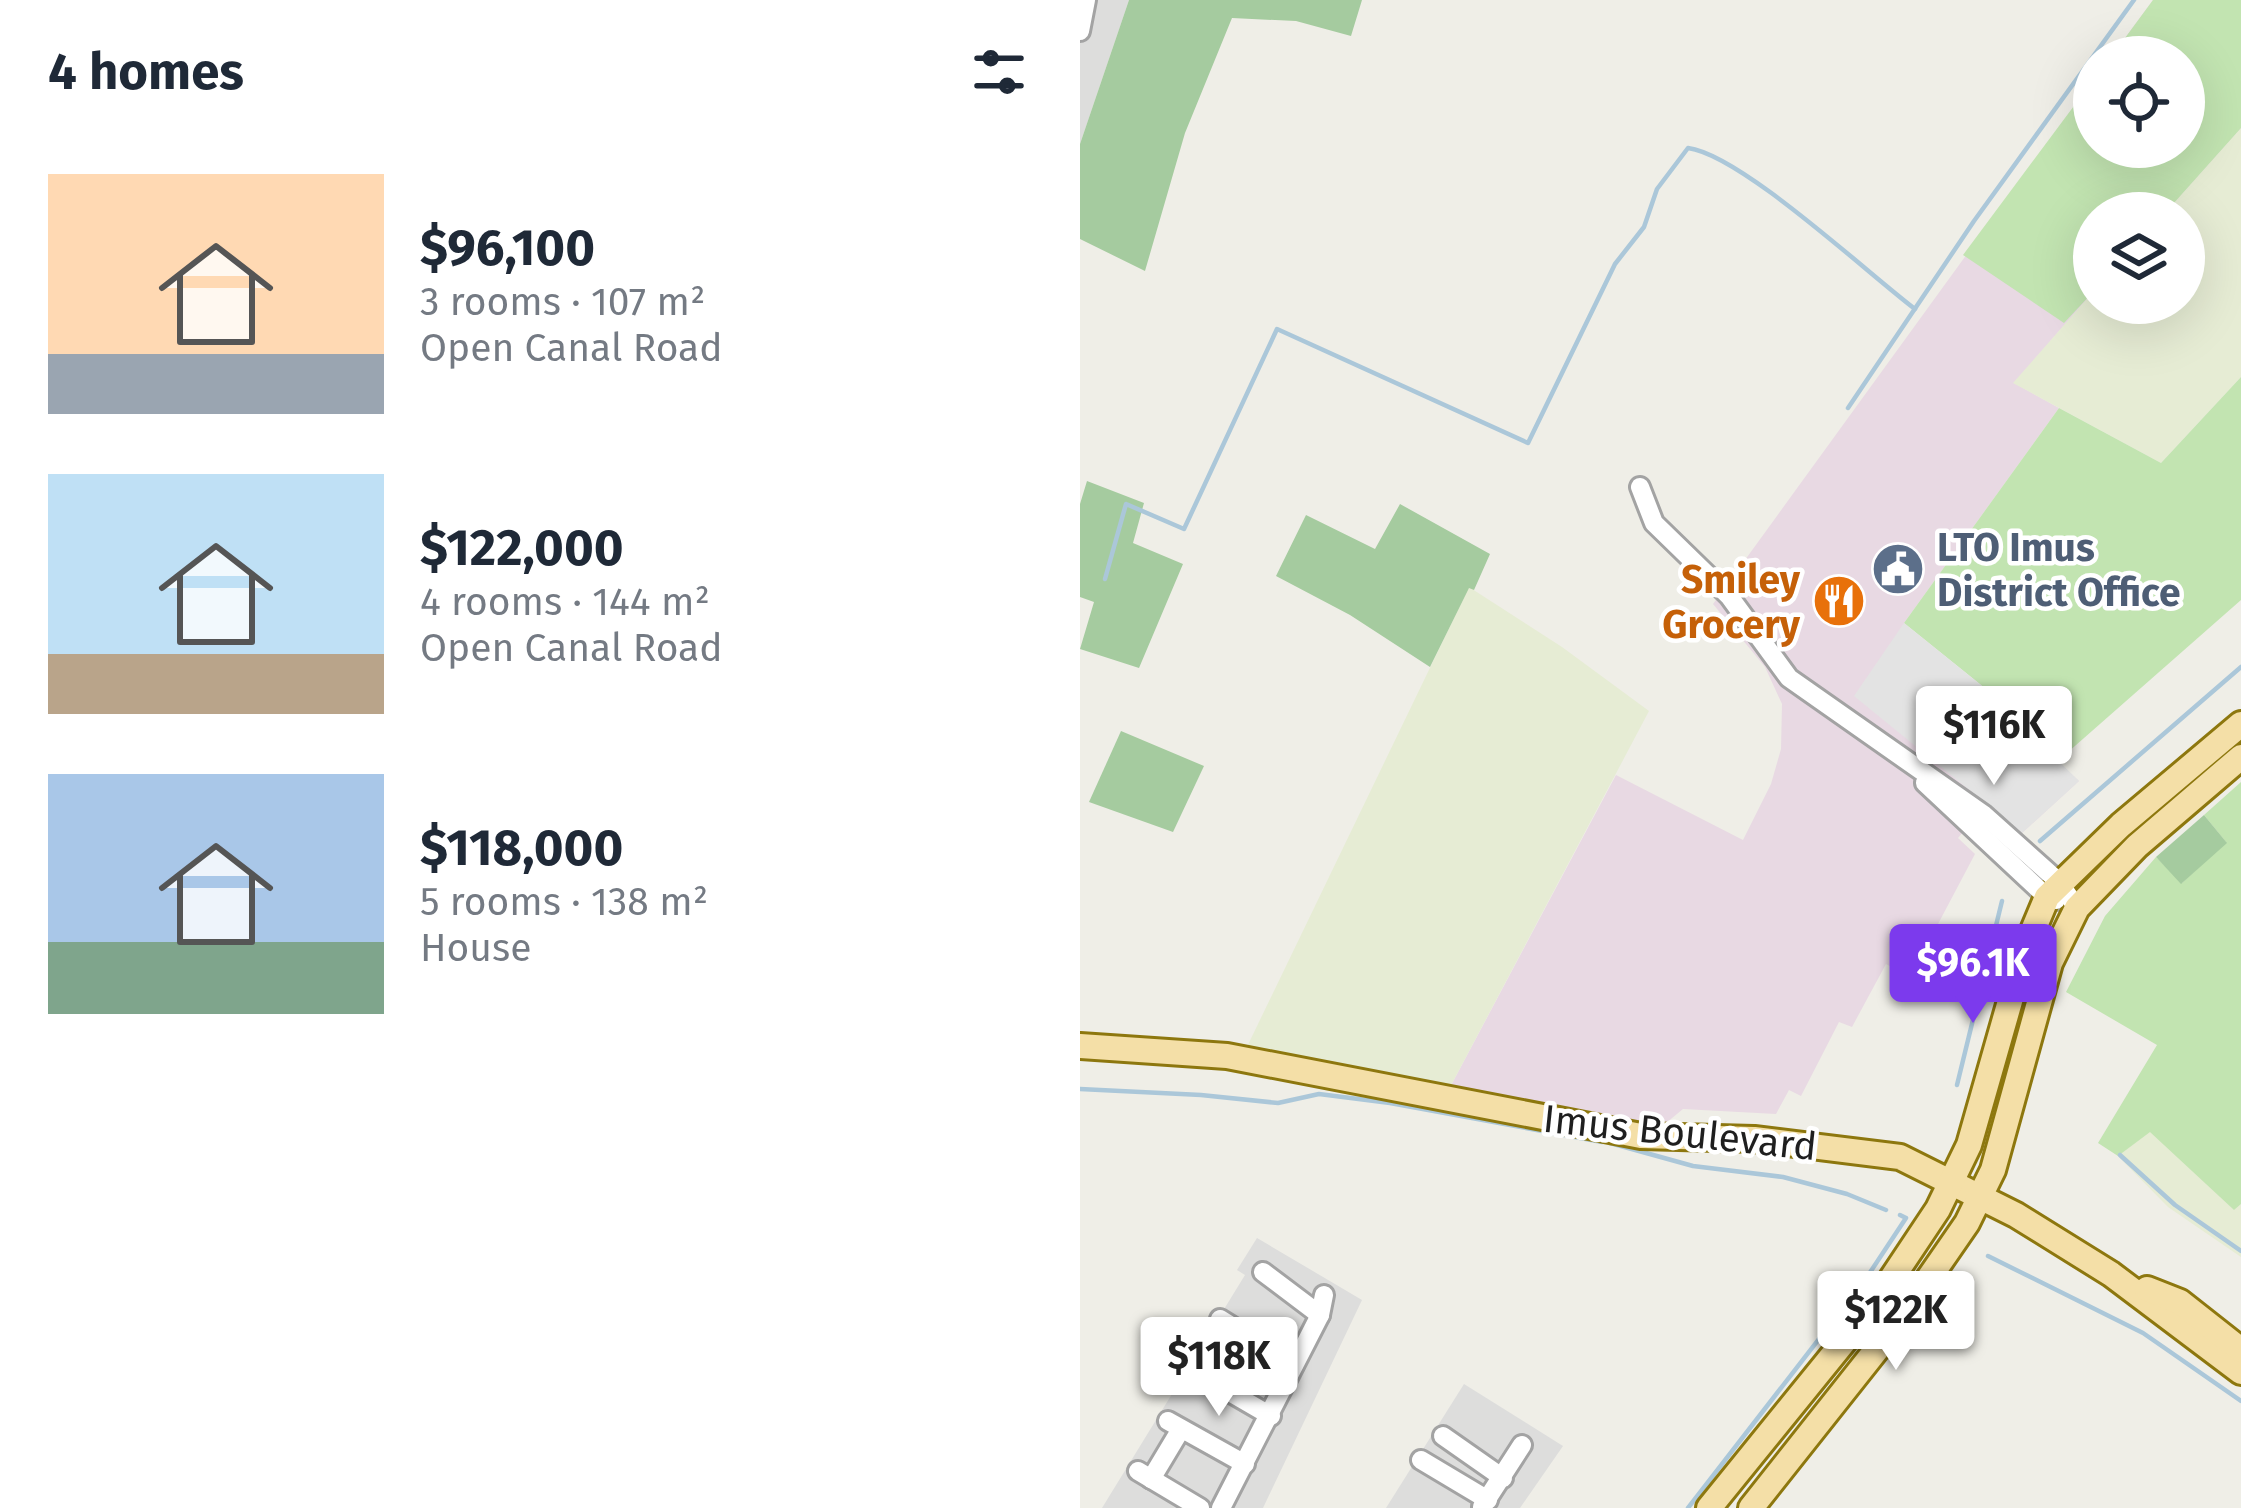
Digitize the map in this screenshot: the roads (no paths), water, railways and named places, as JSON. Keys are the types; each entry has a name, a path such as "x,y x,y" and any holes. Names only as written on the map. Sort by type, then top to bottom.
{"main road":[{"path":"1709,1508 1876,1301 1952,1182 1969,1145 2024,952 2053,890 2241,724"},
{"path":"1751,1508 1900,1320 1981,1198 2002,1140 2050,963 2077,908 2138,846 2241,757"},
{"name":"Imus Boulevard","path":"1080,1046 1227,1056 1641,1136 1754,1139 1900,1157 2016,1215 2111,1274 2241,1372"},
{"name":"Imus Boulevard","path":"2111,1274 2180,1302 2241,1350"}],"street":[{"path":"1080,31 1086,0"},
{"path":"1640,487 1654,523 1730,596 1789,678 1887,746 1968,826 2077,908"},
{"path":"1263,1272 1320,1315"},
{"path":"1221,1508 1320,1315 1324,1294"},
{"path":"1220,1319 1294,1365"},
{"path":"1190,1370 1271,1416"},
{"path":"1200,1508 1144,1475 1174,1425 1245,1464"},
{"path":"1443,1436 1503,1478"},
{"path":"1421,1460 1485,1504 1522,1445"}],"waterway":[{"path":"1848,408 1974,221 2134,0"},
{"path":"1105,579 1126,504 1184,529 1277,329 1528,443 1615,264 1644,227 1657,189 1688,148 1711,155 1770,192 1915,309"},
{"path":"2040,841 2241,667"},
{"path":"1957,1085 2002,901"},
{"path":"1080,1089 1278,1103 1319,1094 1602,1142"},
{"path":"1610,1143 1693,1166 1783,1177 1886,1210"},
{"path":"2120,1155 2175,1205 2241,1251"},
{"path":"1688,1508 1867,1277 1906,1218 1900,1215"},
{"path":"1988,1256 2143,1333 2241,1401"}],"place":[{"name":"LTO Imus District Office","path":"1898,569"},
{"name":"Smiley Grocery","path":"1839,601"}]}
